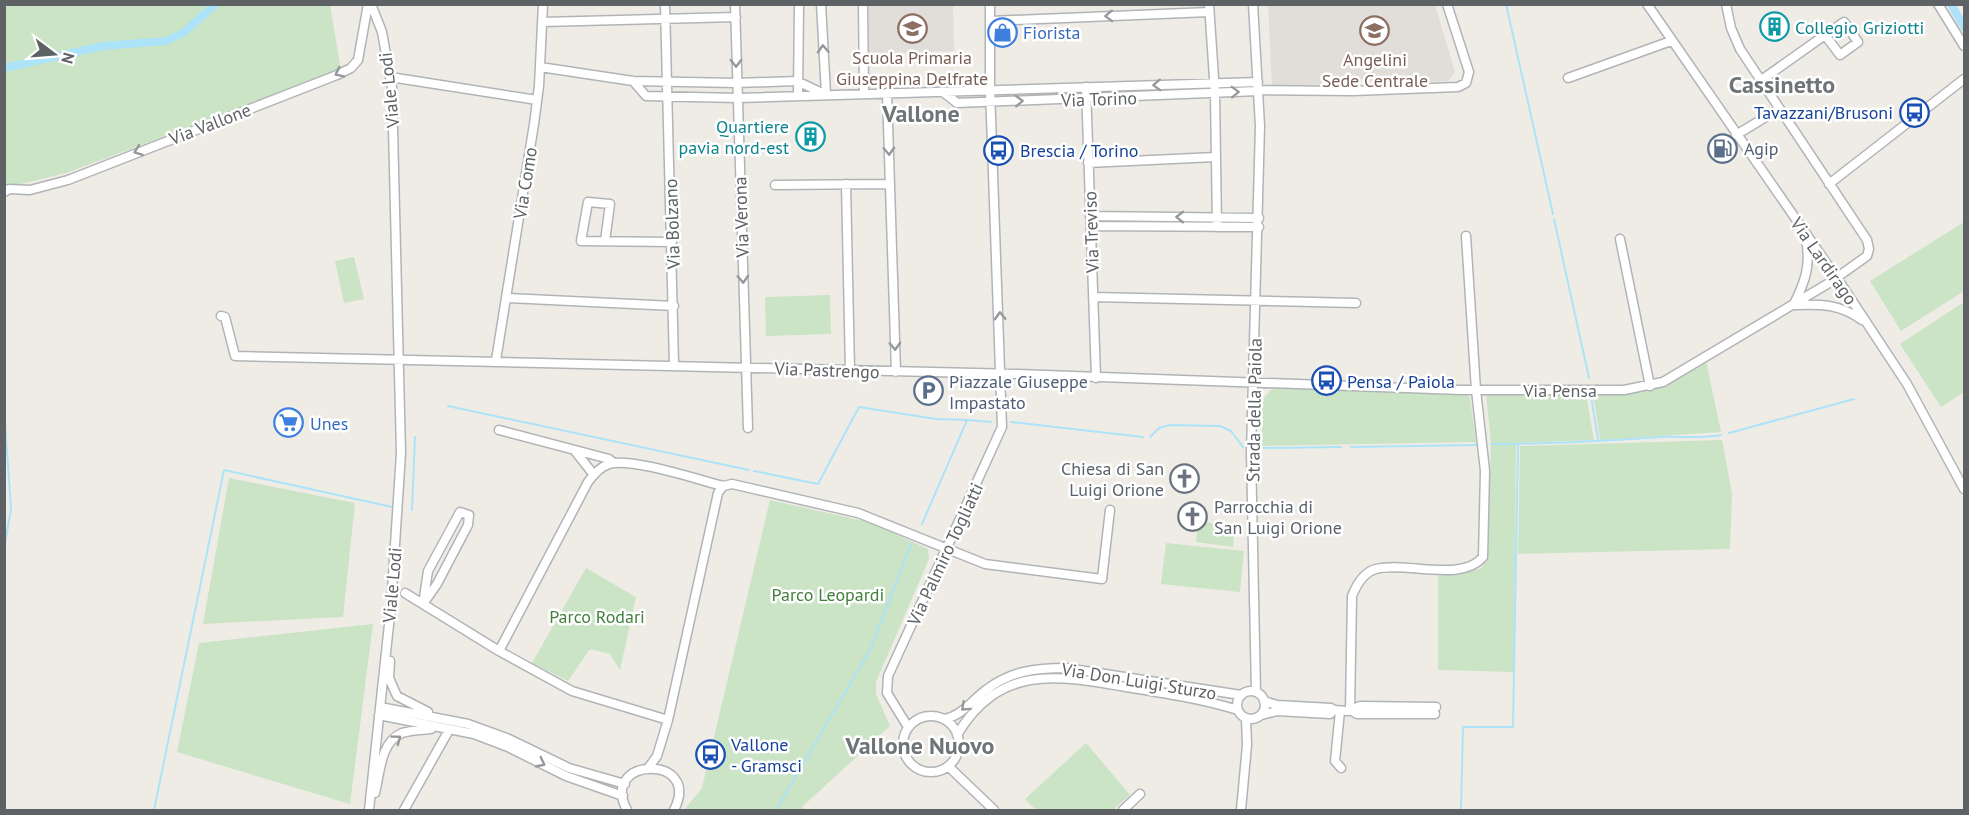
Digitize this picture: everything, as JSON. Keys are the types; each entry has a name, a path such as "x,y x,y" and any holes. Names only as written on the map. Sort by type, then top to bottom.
{"street":[{"name":"Viale Lodi","path":"369,810 391,606 401,453 390,77 382,32 370,4"},
{"name":"Via Vallone","path":"4,192 9,189 30,190 68,180 351,68 358,60 370,4"},
{"name":"Via Como","path":"496,360 537,100 543,4"},
{"name":"Via Bolzano","path":"665,4 674,365"},
{"name":"Via Verona","path":"735,4 747,428"},
{"path":"798,95 799,4"},
{"path":"821,4 826,94"},
{"path":"863,4 864,93"},
{"name":"Via Palmiro Togliatti","path":"908,727 887,693 888,676 1000,436 1003,419 990,102 990,4"},
{"name":"Strada della Paiola","path":"1253,4 1258,88 1259,223 1251,452 1253,664 1256,692"},
{"path":"1258,88 1306,91 1458,87 1466,83 1469,72 1447,4"},
{"name":"Via Lardirago","path":"1647,4 1867,324 1906,384 1965,489"},
{"path":"1726,4 1735,39 1760,81 1829,184 1965,79"},
{"path":"1938,4 1965,46"},
{"path":"990,21 1209,8 1215,93 1217,222"},
{"path":"542,22 735,17"},
{"path":"1760,81 1825,35"},
{"path":"1568,78 1671,41"},
{"name":"Via Torino","path":"540,67 633,81 737,83 797,81 826,94"},
{"path":"390,77 537,100"},
{"name":"Via Torino","path":"633,81 646,96 667,98 738,98 1214,83 1258,88"},
{"name":"Via Treviso","path":"1086,87 1096,378"},
{"name":"Via Torino","path":"943,92 957,103 1215,93 1258,88"},
{"path":"887,93 896,372"},
{"path":"1736,135 1779,109"},
{"path":"1088,163 1215,157"},
{"path":"846,184 850,370"},
{"path":"775,185 890,184"},
{"name":"Via Pensa","path":"1254,383 1476,390 1624,390 1650,386 1678,374 1794,305 1867,256 1869,249 1867,240 1829,184"},
{"path":"605,241 610,204 588,202 581,241 672,242"},
{"path":"1090,216 1259,223"},
{"path":"1090,226 1217,222"},
{"path":"1805,234 1809,266 1794,305 1826,304 1842,308 1867,324"},
{"path":"1350,710 1352,596 1357,585 1376,569 1461,569 1476,565 1483,557 1485,471 1476,390 1466,236"},
{"path":"1620,239 1650,386"},
{"path":"1093,297 1356,303"},
{"path":"506,298 674,306"},
{"path":"221,316 225,317 235,356 392,361 399,358"},
{"name":"Via Pastrengo","path":"399,358 1254,383"},
{"path":"499,430 609,459 614,463"},
{"path":"575,451 594,475"},
{"path":"499,651 594,475 614,463 631,464 723,486 732,484 858,513 985,564 1102,579 1110,510"},
{"path":"649,767 657,756 668,720 718,493 723,486"},
{"path":"460,512 465,512 470,519 468,525 437,584 423,604 428,571 460,512"},
{"path":"405,593 499,651 572,691 668,720"},
{"path":"391,606 389,678 397,696 412,706 442,718 509,739 569,768 625,784"},
{"name":"Strada della Paiola","path":"1243,694 1253,664"},
{"name":"Via Don Luigi Sturzo","path":"945,719 954,717 986,689 1004,678 1024,671 1047,668 1066,668 1220,694 1243,694"},
{"name":"Via Don Luigi Sturzo","path":"957,735 974,712 1003,688 1034,677 1064,677 1106,683 1174,695 1238,710"},
{"path":"1241,810 1247,745 1246,718 1238,710 1237,705 1243,694 1256,692 1264,701 1277,705 1331,708 1337,711"},
{"path":"1247,745 1264,710 1264,701"},
{"path":"1246,718 1259,717 1276,711 1330,714 1350,710 1357,714 1436,711"},
{"path":"379,711 442,718"},
{"path":"379,711 439,728 474,734 508,747 566,776 623,796"},
{"path":"1337,711 1335,761 1341,768"},
{"path":"925,716 945,719 957,735 958,752 948,766 929,772 910,764 903,746 908,727 925,716"},
{"path":"369,810 381,760 389,744 401,733 439,728"},
{"path":"404,810 448,730"},
{"path":"661,740 665,771"},
{"path":"948,766 994,810"},
{"path":"627,810 623,796 625,784 635,772 649,767 665,771 674,779 678,790 674,810"},
{"path":"1123,810 1140,794"}],"shaded area":[{"name":"Scuola Primaria Giuseppina Delfrate","path":"869,5 953,5 954,51 869,54"},
{"path":"1268,5 1435,5 1455,72 1448,81 1394,84 1372,81 1272,87"}],"green space":[{"path":"5,5 330,5 341,71 66,173 5,188"},
{"path":"1964,222 1964,291 1901,331 1870,281"},
{"path":"354,257 364,299 344,303 335,261"},
{"path":"830,295 831,334 766,336 765,297"},
{"path":"1964,302 1964,392 1941,407 1900,344"},
{"path":"1706,361 1721,432 1600,440 1593,394 1626,392 1652,387 1677,377"},
{"path":"1273,388 1465,393 1470,398 1476,442 1262,446 1262,400"},
{"path":"1486,394 1586,394 1594,440 1516,443 1514,672 1438,670 1438,574 1480,569 1488,560 1491,442"},
{"path":"1722,440 1732,494 1730,549 1518,554 1520,446"},
{"path":"229,478 355,503 343,617 203,624"},
{"name":"Parco Leopardi","path":"770,500 872,523 928,549 929,559 876,682 876,694 890,726 802,807 805,810 684,810 702,788"},
{"path":"1198,521 1235,526 1233,547 1196,542"},
{"path":"1166,543 1244,551 1240,592 1161,584"},
{"name":"Parco Rodari","path":"586,568 636,597 620,670 610,654 590,649 568,681 532,663"},
{"path":"373,624 350,804 177,752 199,643"},
{"path":"1086,743 1130,795 1113,810 1036,810 1025,799"}],"waterway":[{"path":"4,68 103,46 166,41 183,33 216,4"},
{"path":"1506,4 1553,214"},
{"path":"1951,4 1964,27"},
{"path":"1554,219 1589,378"},
{"path":"1591,396 1598,440"},
{"path":"1729,433 1854,399"},
{"path":"448,406 749,470"},
{"path":"4,407 11,509 4,549"},
{"path":"754,471 818,484 859,407 936,419 967,420"},
{"path":"922,524 967,420 991,422"},
{"path":"1011,422 1143,437"},
{"path":"1150,437 1159,428 1170,425 1220,426 1231,431 1243,447"},
{"path":"1491,444 1721,435"},
{"path":"412,510 415,437"},
{"path":"1461,810 1463,727 1513,727 1518,444"},
{"path":"1351,447 1476,445"},
{"path":"1262,448 1341,447"},
{"path":"154,810 224,470 392,507"},
{"path":"776,810 870,650 911,544"}],"place":[{"name":"Collegio Griziotti","path":"1774,27"},
{"name":"Scuola Primaria Giuseppina Delfrate","path":"912,28"},
{"name":"Angelini Sede Centrale","path":"1375,30"},
{"name":"Fiorista","path":"1002,32"},
{"name":"Tavazzani/Brusoni","path":"1914,112"},
{"name":"Quartiere pavia nord-est","path":"810,136"},
{"name":"Agip","path":"1723,148"},
{"name":"Brescia / Torino","path":"999,150"},
{"name":"Pensa / Paiola","path":"1326,381"},
{"name":"Piazzale Giuseppe Impastato","path":"928,391"},
{"name":"Unes","path":"289,423"},
{"name":"Chiesa di San Luigi Orione","path":"1185,478"},
{"name":"Parrocchia di San Luigi Orione","path":"1193,516"},
{"name":"Vallone - Gramsci","path":"710,754"}],"district":[{"name":"Cassinetto","path":"1782,84"},
{"name":"Vallone","path":"921,113"},
{"name":"Vallone Nuovo","path":"920,745"}]}
